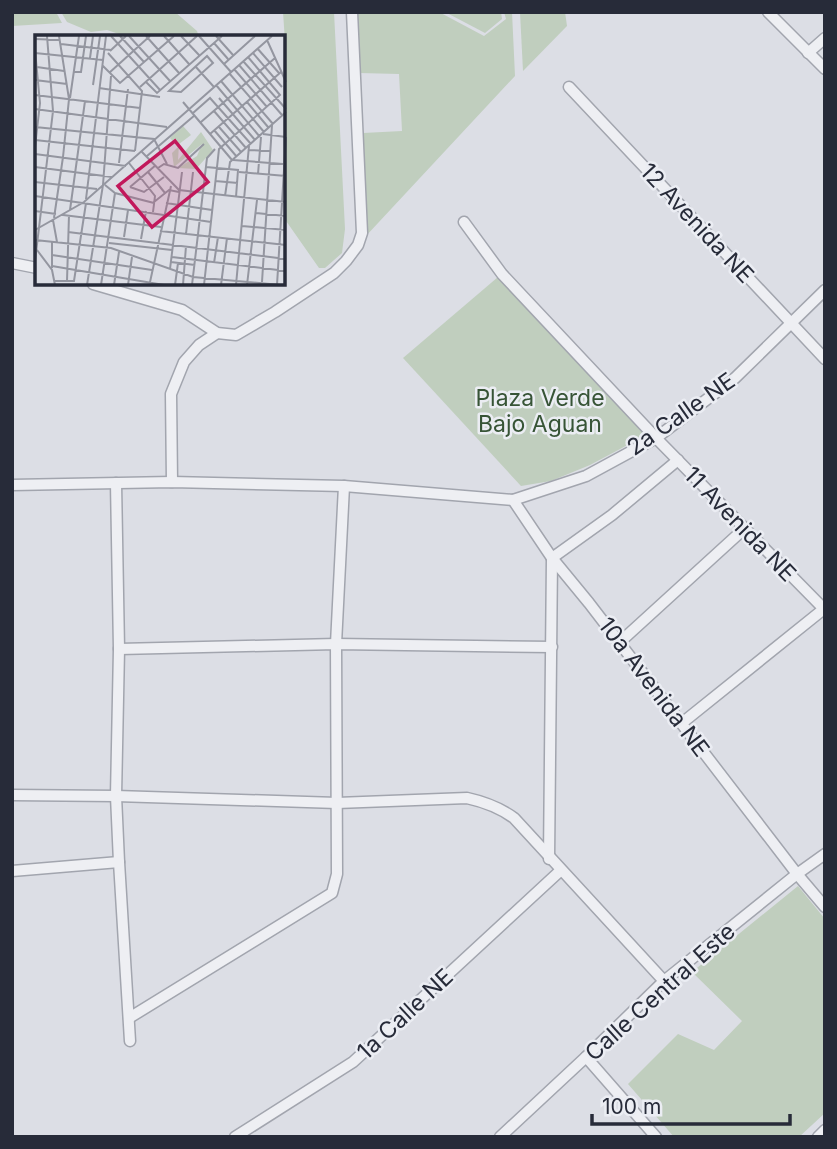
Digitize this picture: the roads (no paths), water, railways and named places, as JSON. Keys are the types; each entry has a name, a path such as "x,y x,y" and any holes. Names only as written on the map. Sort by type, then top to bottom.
{"street":[{"path":"96,285 182,310 217,334 236,335 275,312 346,261 358,245 362,233 352,12"},
{"path":"768,12 825,69"},
{"path":"808,53 825,37"},
{"name":"12 Avenida NE","path":"569,87 825,359"},
{"name":"11 Avenida NE","path":"464,222 502,274 656,438 824,609"},
{"path":"12,263 35,268"},
{"name":"2a Calle NE","path":"513,500 586,475 656,438 735,378 825,290"},
{"path":"172,482 172,394 184,362 199,345 217,334"},
{"path":"550,859 552,558 612,515 678,460"},
{"path":"12,485 172,482 344,486 513,500"},
{"path":"116,483 119,649 116,796 130,1041"},
{"path":"129,1018 332,893 337,874 336,643 344,486"},
{"name":"10a Avenida NE","path":"513,500 552,558 825,907"},
{"path":"620,642 745,528"},
{"path":"681,723 824,609"},
{"path":"119,649 336,643 552,647"},
{"path":"12,795 337,803 467,798 486,802 514,818 664,981"},
{"name":"Calle Central Este","path":"500,1137 664,981 825,854"},
{"path":"12,871 119,862"},
{"name":"1a Calle NE","path":"235,1137 353,1062 560,871"},
{"path":"586,1057 656,1137"},
{"path":"818,1137 825,1130"}],"park label":[{"name":"Plaza Verde Bajo Aguan","path":"540,411"}]}
